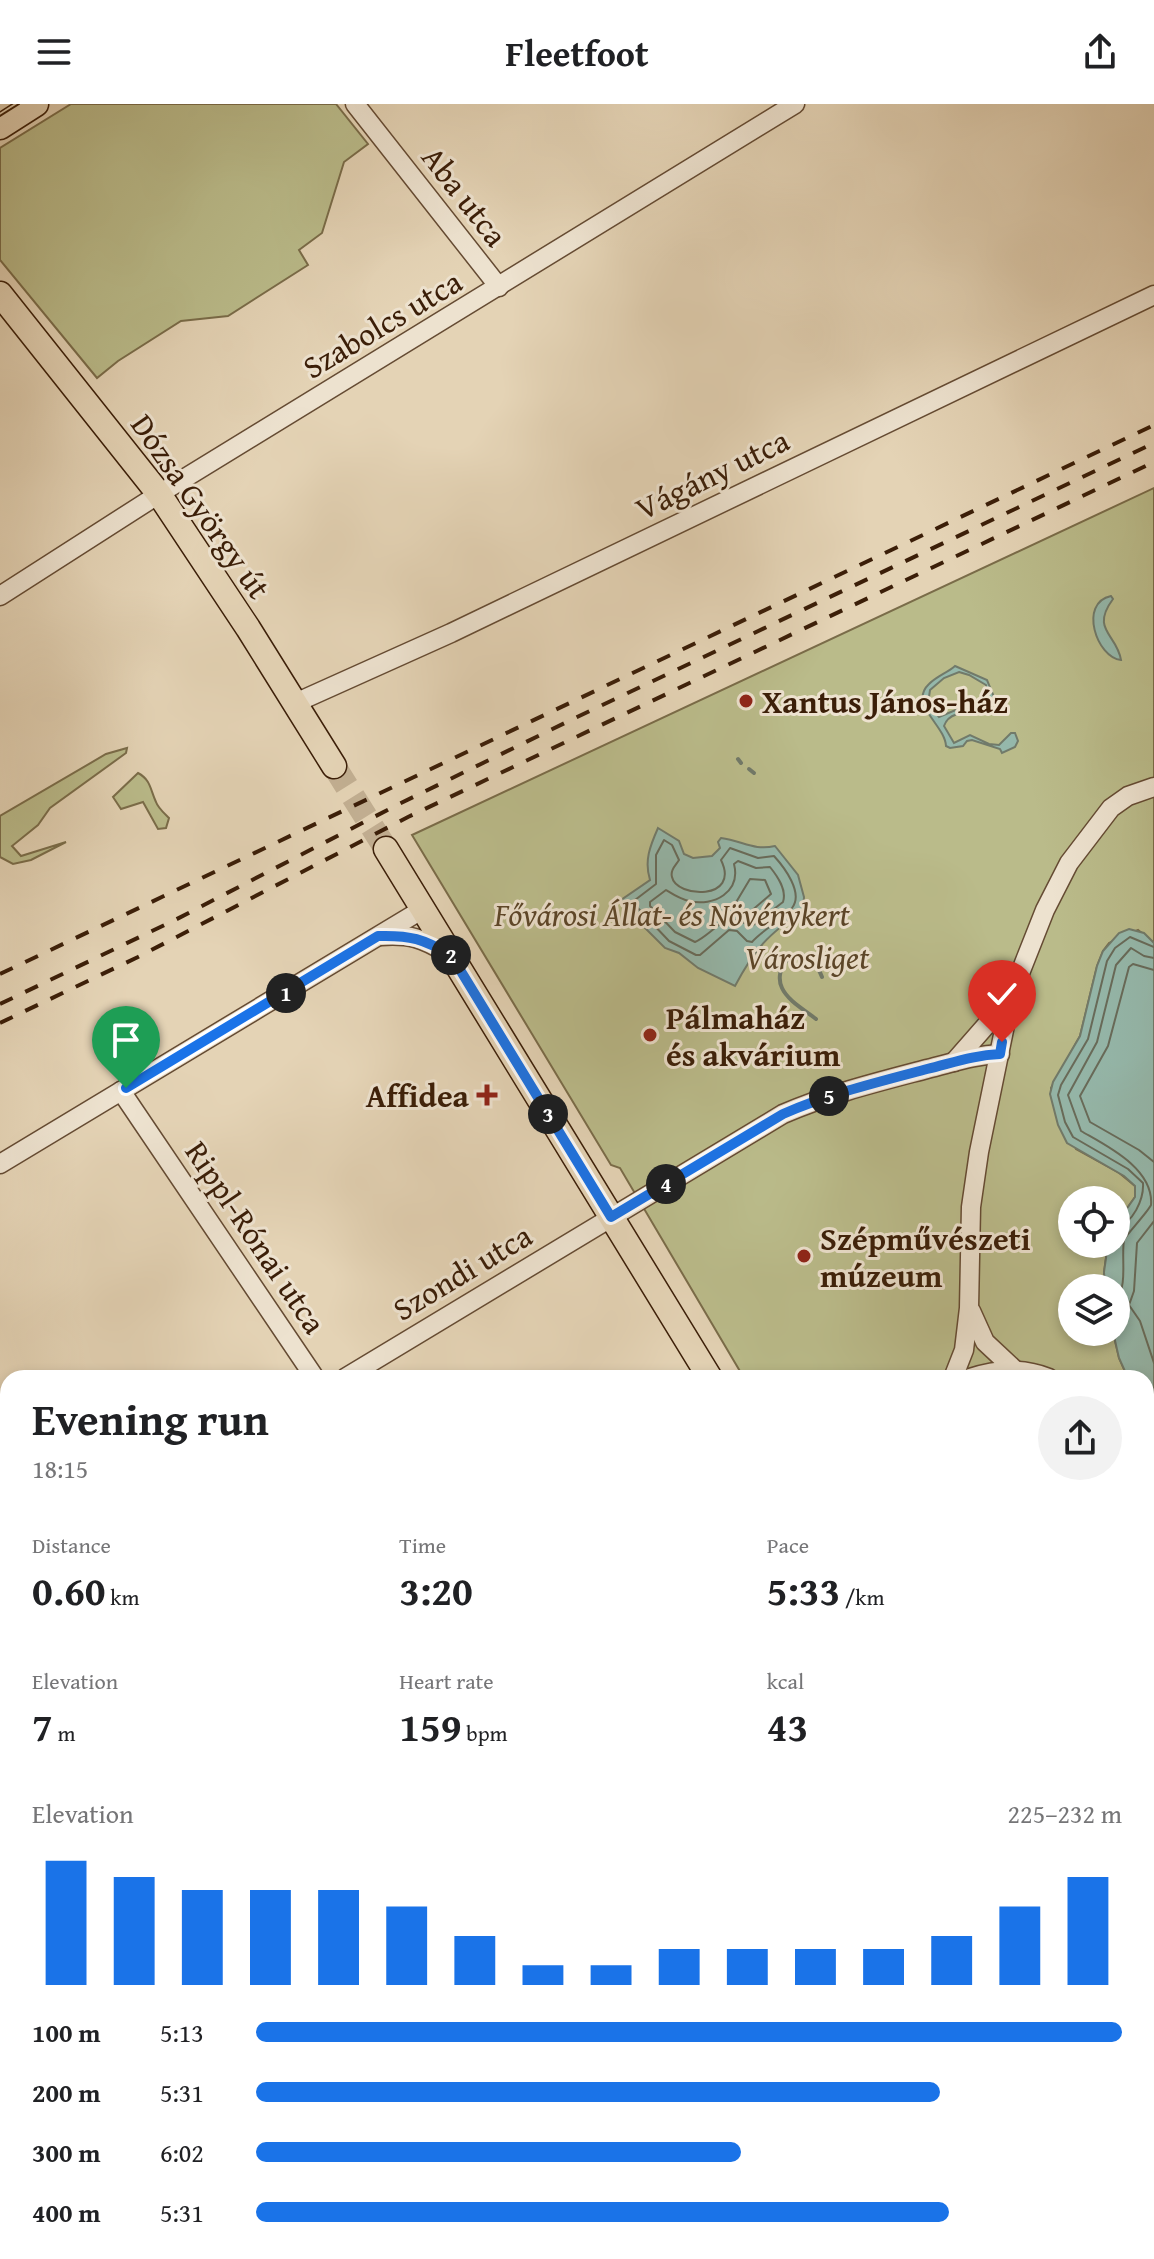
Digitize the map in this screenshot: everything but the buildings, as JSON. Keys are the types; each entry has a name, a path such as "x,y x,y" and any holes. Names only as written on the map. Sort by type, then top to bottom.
{"main road":[{"path":"0,127 36,104"},
{"name":"Dózsa György út","path":"0,294 159,494 334,766"},
{"path":"386,849 705,1370"}],"street":[{"name":"Aba utca","path":"355,104 499,287"},
{"name":"Szabolcs utca","path":"0,596 159,494 795,104"},
{"name":"Vágány utca","path":"293,704 451,633 1154,295"},
{"path":"956,1370 964,1350 969,1308 971,1207 988,1103 1011,996 1045,910 1069,863 1111,808 1128,796 1154,787"},
{"path":"0,1164 423,909"},
{"path":"378,936 401,935 423,939 451,955"},
{"path":"988,1103 981,1074 974,1068 954,1062 1011,996"},
{"name":"Szondi utca","path":"358,1370 783,1114 811,1102 979,1055 1000,1054"},
{"name":"Rippl-Rónai utca","path":"121,1091 310,1370"},
{"path":"969,1308 985,1342 1015,1370"}],"green space":[{"path":"71,104 336,104 368,144 344,162 322,233 299,250 308,265 228,316 181,321 97,378 0,260 0,148"},
{"name":"Városliget","path":"1154,488 1154,943 1138,930 1109,943 1103,951 1080,1036 1051,1088 1076,1149 1118,1172 1135,1186 1135,1197 1130,1204 1130,1186 1058,1186 1058,1258 1106,1258 1104,1274 1058,1274 1058,1346 1116,1346 1124,1370 739,1370 620,1168 611,1165 412,835"},
{"path":"127,748 126,753 50,808 38,825 12,846 21,856 66,842 31,860 13,864 0,857 0,816 106,754"},
{"path":"138,773 148,782 157,804 169,818 166,828 158,829 143,802 121,809 113,797"}],"water":[{"path":"1111,596 1113,599 1104,625 1121,660 1105,650 1093,619 1101,601"},
{"path":"955,666 987,680 994,697 987,712 962,713 947,721 944,726 954,743 970,735 999,745 1015,733 1018,741 1015,747 1002,753 1000,749 972,740 963,746 946,746 923,699 929,684","holes":["959,672 986,685 987,695 980,708 958,709 939,717 928,704 930,690 944,678"]},
{"path":"658,828 679,841 684,854 693,858 712,856 720,848 718,842 721,838 754,846 775,846 798,875 804,897 803,910 763,943 735,986 665,948 622,905 621,900 650,880 649,854"},
{"path":"1129,929 1144,933 1154,943 1154,1370 1124,1370 1116,1346 1130,1346 1130,1274 1104,1274 1106,1258 1130,1258 1130,1204 1135,1197 1135,1186 1124,1176 1067,1143 1058,1125 1050,1094 1053,1082 1080,1036 1103,951 1119,933"}],"waterway":[{"path":"738,759 741,763"},
{"path":"749,769 754,773"},
{"path":"816,1019 785,993 780,973 786,961 798,955 812,960 822,977"}],"tunnel":[{"path":"334,766 386,849"}],"tram line":[{"path":"0,116 19,104"}],"railway":[{"path":"0,974 1154,425"},
{"path":"0,1004 175,920 399,804 573,719 1154,443"},
{"path":"0,1023 138,957 408,817 1154,462"}],"place":[{"name":"Xantus János-ház","path":"746,701"},
{"name":"Pálmaház és akvárium","path":"650,1035"},
{"name":"Affidea","path":"487,1095"},
{"name":"Szépművészeti múzeum","path":"804,1256"}],"route":[{"path":"126,1088 378,936 401,935 423,939 451,955 611,1217 783,1114 871,1083 979,1055 1000,1054 1002,1042"}],"park label":[{"name":"Fővárosi Állat- és Növénykert","path":"672,914"}]}
